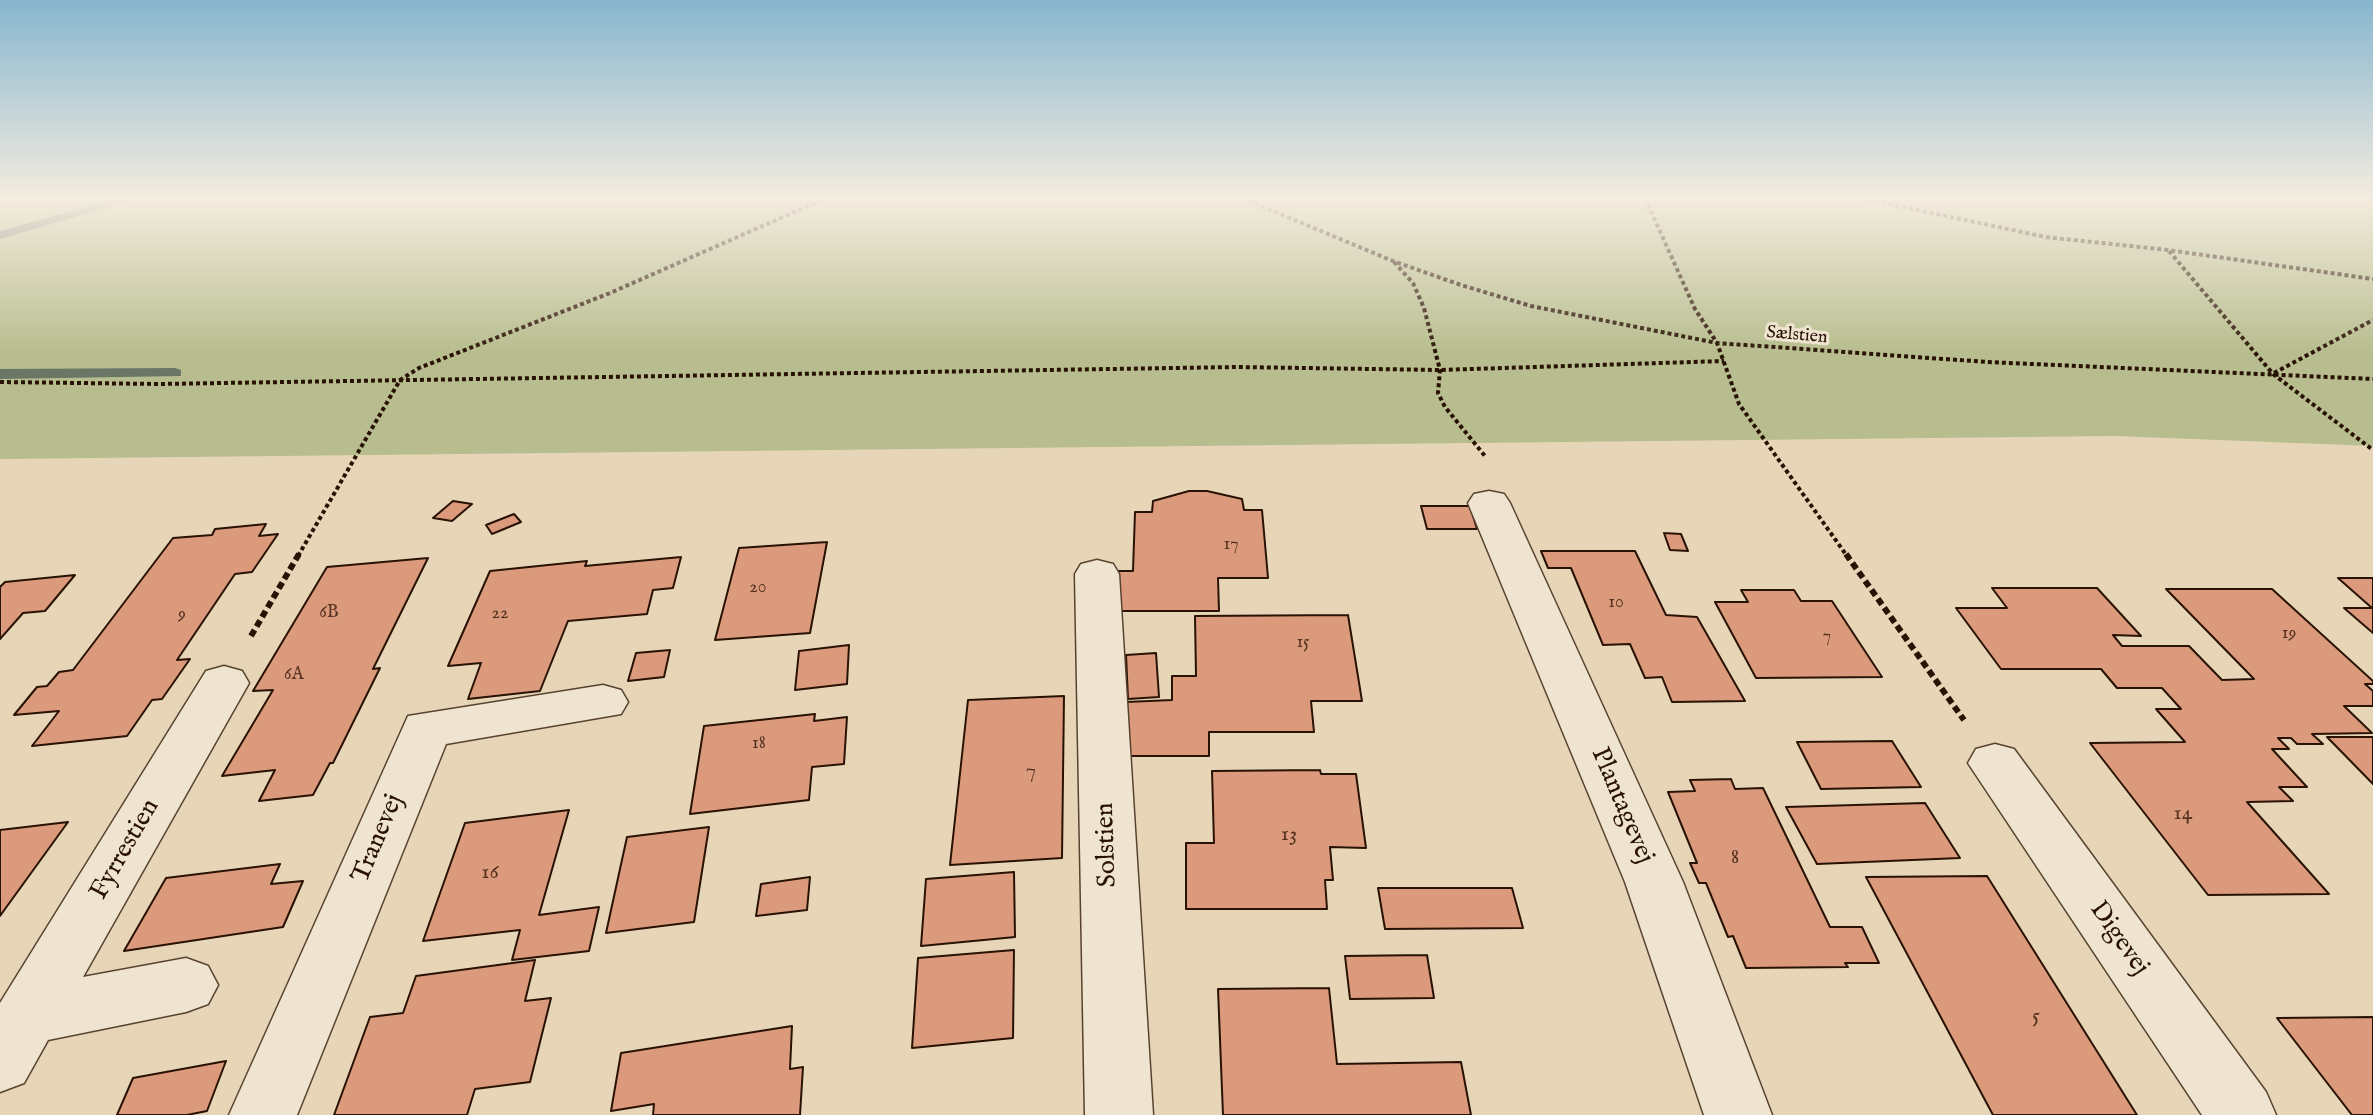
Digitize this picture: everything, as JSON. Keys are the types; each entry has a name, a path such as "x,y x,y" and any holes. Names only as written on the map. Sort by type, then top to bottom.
{"street":[{"name":"Plantagevej","path":"1489,503 1654,882 1738,1115"},
{"name":"Solstien","path":"1097,574 1119,1115"},
{"name":"Fyrrestien","path":"14,1039 224,683"},
{"name":"Tranevej","path":"263,1115 426,729 603,702"},
{"name":"Digevej","path":"1995,763 2242,1115"},
{"name":"Fyrrestien","path":"14,1039 186,985"}],"path":[{"path":"224,683 400,380 419,368 610,293 708,250"},
{"name":"Sælstien","path":"1367,250 1531,306 1717,343 1987,362 2373,379"},
{"path":"1668,250 1695,309 1717,343 1739,404 1995,763"},
{"path":"2168,250 2373,279"},
{"path":"2168,250 2273,374 2373,450"},
{"path":"1393,261 1413,283 1424,308 1440,370 1438,393 1445,407 1474,439 1485,457 1492,479 1489,503"},
{"path":"2273,374 2373,320"},
{"path":"0,382 159,384 1237,367 1440,370 1724,361"}],"green space":[{"path":"0,250 2373,250 2373,446 2115,436 0,459"}],"building":[{"path":"1189,491 1207,491 1242,499 1244,510 1262,510 1268,578 1218,578 1219,611 1118,611 1117,571 1133,571 1135,512 1152,512 1153,501"},
{"path":"453,501 472,504 452,521 433,518"},
{"path":"1421,506 1470,506 1477,529 1427,529"},
{"path":"514,514 521,522 492,534 486,525"},
{"path":"266,524 259,536 278,534 252,572 235,574 177,660 190,659 162,699 152,700 127,736 32,746 59,711 14,715 37,687 47,686 59,672 73,670 173,538 212,535 215,529"},
{"path":"1664,533 1681,534 1688,551 1670,550"},
{"path":"827,542 810,633 715,640 739,548"},
{"path":"1541,551 1635,551 1666,615 1697,617 1745,701 1672,702 1662,677 1645,678 1630,644 1603,645 1571,568 1548,568"},
{"path":"681,557 673,588 653,590 647,614 568,621 540,691 468,699 481,663 448,666 490,571 587,561 585,566"},
{"path":"428,558 373,669 380,668 333,763 330,763 313,795 259,801 275,770 222,776 273,690 253,691 327,567"},
{"path":"75,575 45,611 23,613 0,639 0,587 5,582"},
{"path":"2338,578 2373,578 2373,633 2344,608 2372,608"},
{"path":"1992,588 2097,588 2141,636 2113,635 2122,646 2189,646 2222,680 2254,679 2166,589 2272,589 2373,681 2373,684 2365,684 2373,691 2373,706 2344,706 2372,733 2312,734 2323,744 2297,744 2291,738 2278,738 2289,749 2272,749 2307,787 2279,787 2293,801 2247,802 2329,894 2208,895 2090,743 2185,742 2156,709 2181,709 2162,688 2117,688 2101,669 2001,669 1956,608 2007,608"},
{"path":"1741,590 1794,590 1801,601 1832,601 1882,677 1756,678 1715,602 1748,602"},
{"path":"1348,615 1362,701 1311,701 1314,732 1209,732 1209,756 1124,756 1126,702 1172,700 1172,676 1196,676 1195,616"},
{"path":"849,645 847,684 795,690 799,651"},
{"path":"670,650 664,677 628,681 636,653"},
{"path":"1156,653 1159,697 1128,699 1126,655"},
{"path":"1064,696 1062,858 950,865 968,700"},
{"path":"815,714 814,721 847,717 844,764 812,767 809,800 690,814 704,726"},
{"path":"2327,737 2373,737 2373,784"},
{"path":"1892,741 1921,787 1821,789 1797,742"},
{"path":"1320,770 1321,774 1356,774 1366,848 1330,847 1333,880 1325,880 1327,909 1186,909 1186,843 1214,843 1212,771"},
{"path":"1731,779 1735,789 1763,788 1830,927 1862,927 1879,963 1845,963 1848,967 1746,968 1733,936 1728,937 1706,883 1699,883 1690,863 1697,863 1668,792 1695,791 1690,780"},
{"path":"1925,803 1960,858 1817,864 1786,807"},
{"path":"569,810 539,915 599,907 589,951 512,960 520,930 423,941 465,823"},
{"path":"68,822 0,916 0,830"},
{"path":"709,827 694,922 606,933 627,837"},
{"path":"280,864 271,884 303,881 283,927 124,951 166,878"},
{"path":"1014,872 1015,937 921,946 926,879"},
{"path":"1987,876 2137,1115 1993,1115 1866,877"},
{"path":"810,877 807,910 756,916 761,884"},
{"path":"1378,888 1512,888 1523,928 1385,929"},
{"path":"1014,950 1013,1038 912,1048 918,958"},
{"path":"1427,955 1434,998 1350,999 1345,956"},
{"path":"535,960 525,1001 551,998 530,1082 475,1089 467,1115 334,1115 370,1017 403,1013 416,976"},
{"path":"1329,988 1337,1064 1461,1062 1471,1115 1223,1115 1218,989"},
{"path":"2373,1017 2373,1115 2352,1115 2277,1018"},
{"path":"792,1026 790,1069 803,1067 800,1115 653,1115 654,1104 611,1111 621,1053"},
{"path":"226,1061 207,1111 187,1115 117,1115 133,1078"}],"waterway":[{"path":"0,374 175,373"}]}
